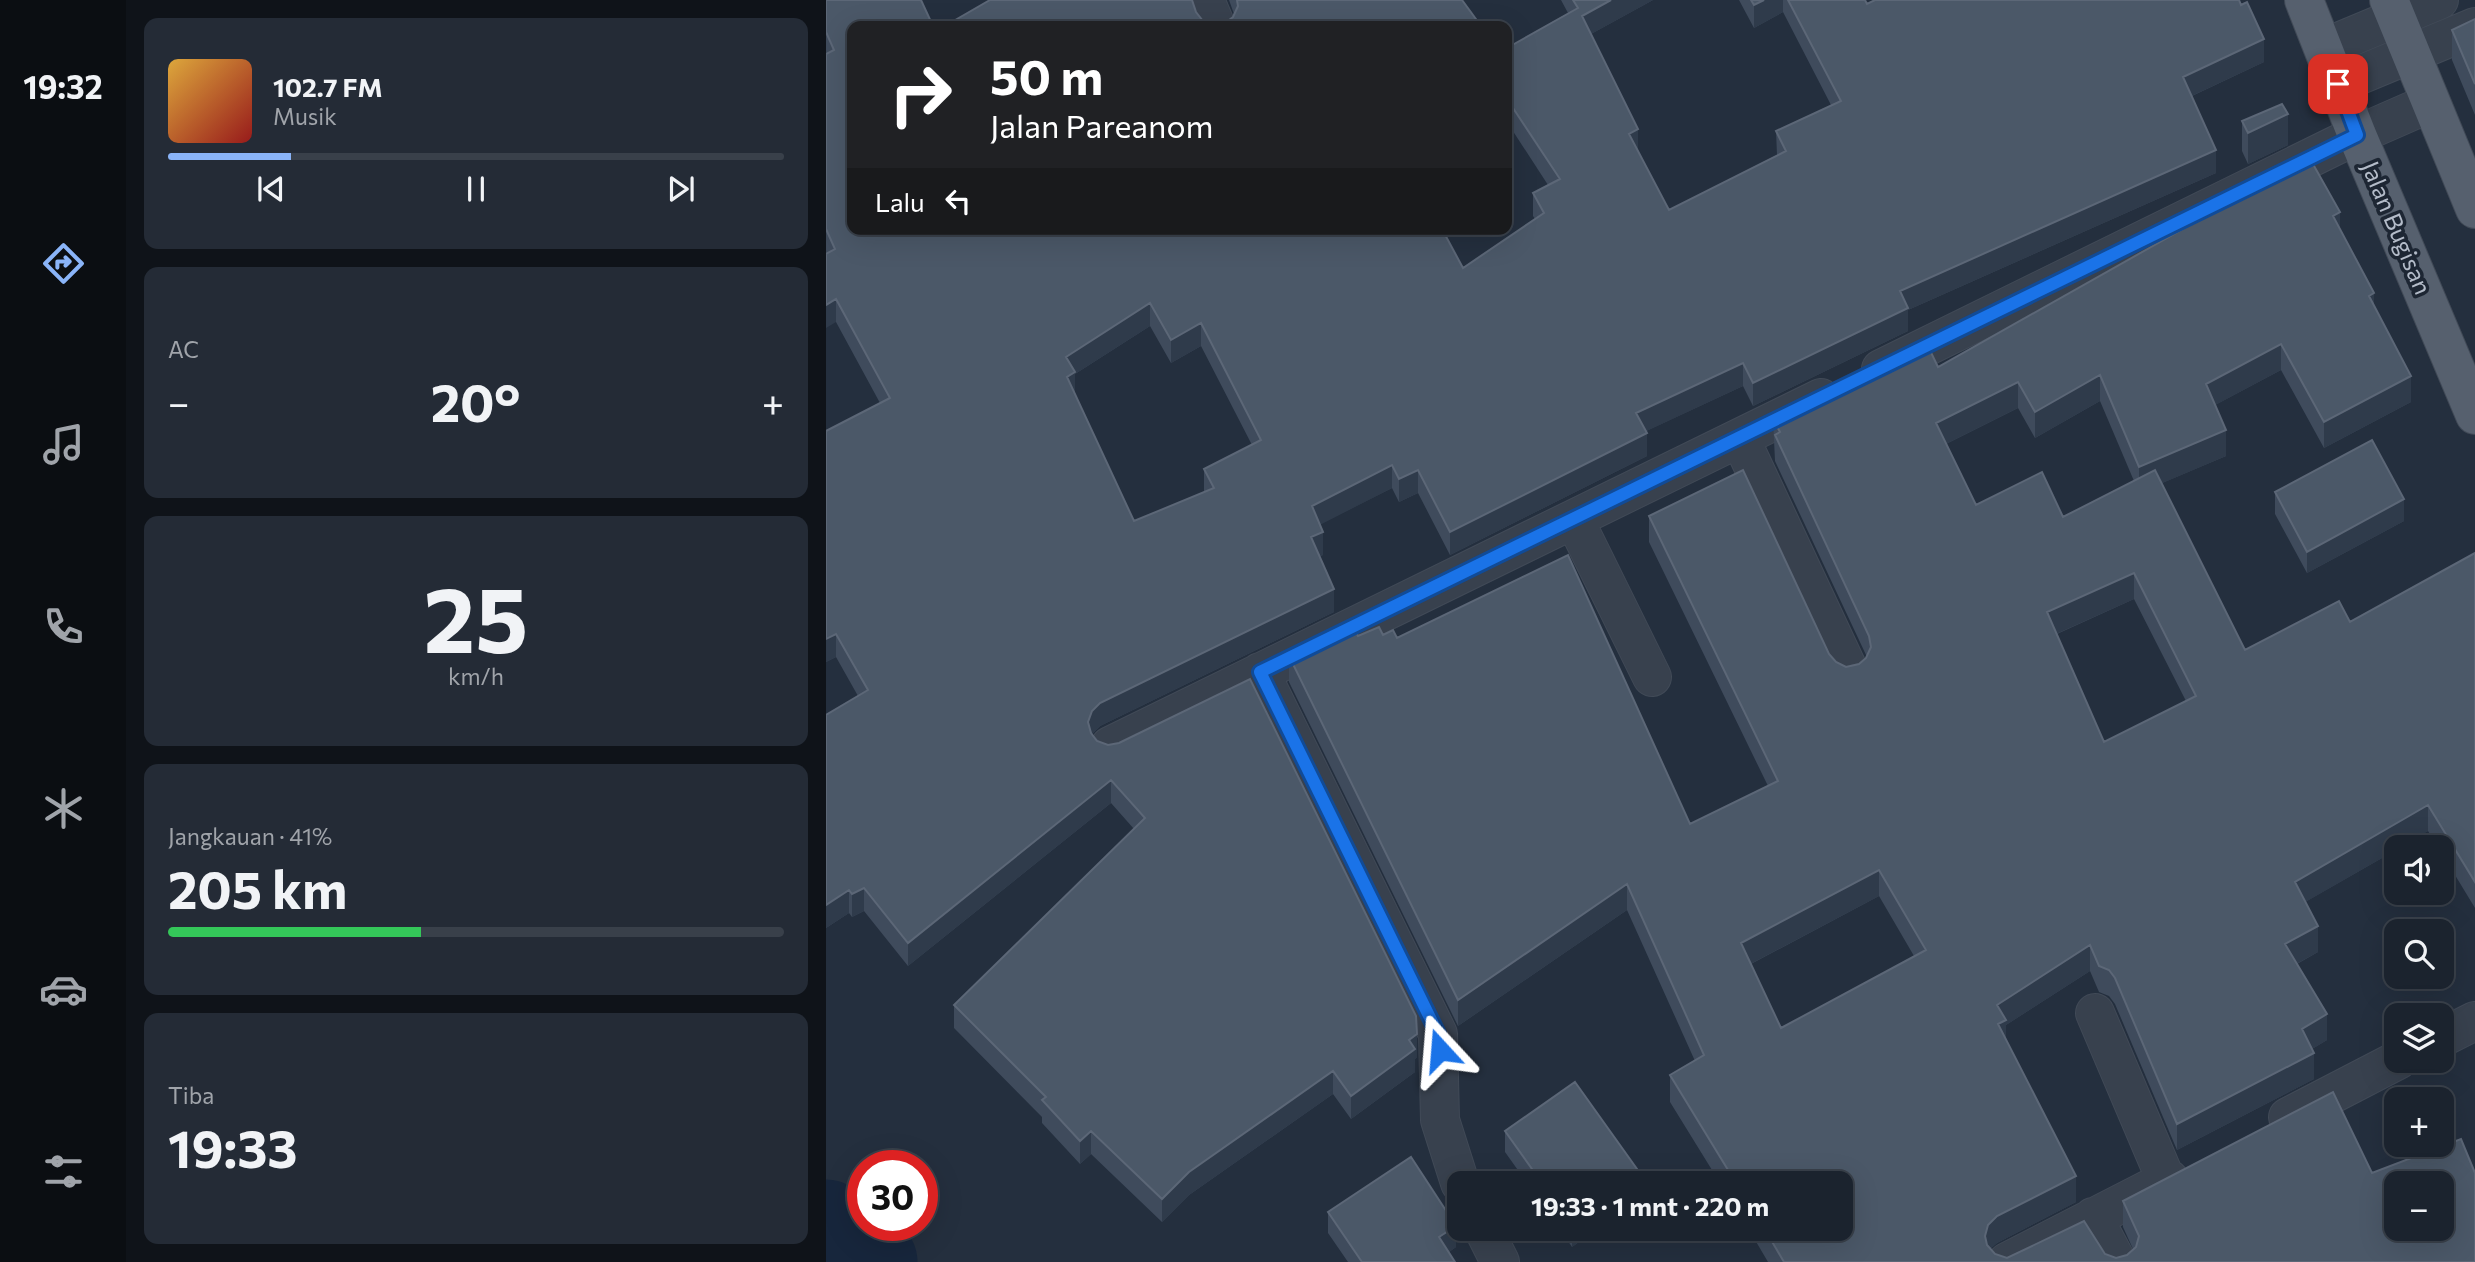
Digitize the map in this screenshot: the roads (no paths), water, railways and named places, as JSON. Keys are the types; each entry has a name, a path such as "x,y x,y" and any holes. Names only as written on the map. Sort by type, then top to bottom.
{"main road":[{"name":"Jalan Bugisan","path":"2304,0 2357,135 2475,415"},
{"path":"2393,9 2475,209"}],"street":[{"path":"1205,0 1214,21"},
{"path":"2324,48 2393,9 2439,0"},
{"path":"2338,84 2475,27"},
{"path":"1110,746 2357,135 2430,103"},
{"path":"1740,438 1849,671"},
{"path":"1574,519 1652,677"},
{"path":"1260,672 1438,1034 1440,1120 1456,1171"},
{"path":"2095,1013 2166,1180"},
{"path":"2454,1032 2475,1021"},
{"path":"2252,1136 2384,1067"},
{"path":"2007,1262 2203,1161"},
{"path":"2094,1217 2118,1262"},
{"path":"1490,1241 1500,1262"}],"waterway":[{"path":"826,1226 871,1262"}]}
